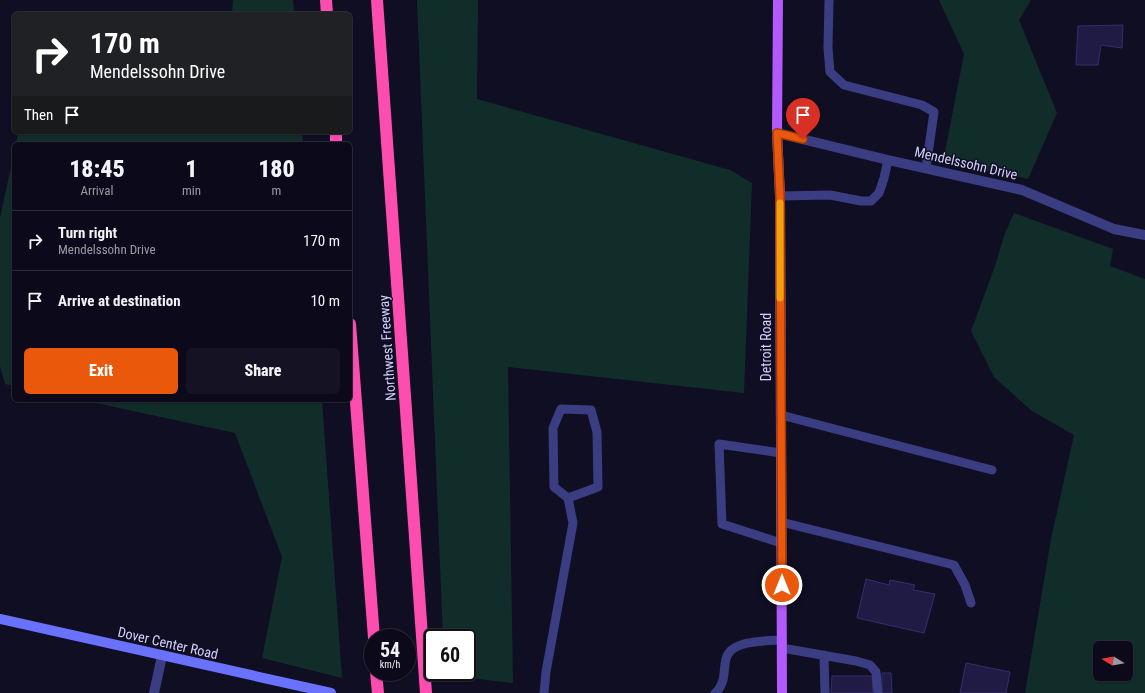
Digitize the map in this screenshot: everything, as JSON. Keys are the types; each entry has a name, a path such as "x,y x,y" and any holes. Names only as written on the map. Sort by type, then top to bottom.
{"highway":[{"path":"326,0 327,12"},
{"name":"Northwest Freeway","path":"377,0 426,693"},
{"path":"352,350 373,629"},
{"path":"377,681 378,693"}],"main road":[{"name":"Detroit Road","path":"778,0 777,133 780,196 782,693"}],"street":[{"name":"Mendelssohn Drive","path":"777,133 1022,190 1114,229 1145,235"},
{"name":"Dover Center Road","path":"0,619 331,693"},
{"path":"154,693 162,656"}],"lane":[{"path":"829,0 828,48 830,72 844,85 922,105 934,112 926,168"},
{"path":"780,196 830,195 861,201 870,201 879,193 888,160"},
{"path":"544,693 546,672 573,523 568,498 554,487 552,428 561,408 591,410 597,432 598,487 568,498"},
{"path":"781,415 992,470"},
{"path":"781,453 719,444 722,524 781,543"},
{"path":"781,522 954,565 966,585 971,603"},
{"path":"715,693 719,691 728,655 733,649 743,644 782,644 870,665 876,672 878,693"},
{"path":"824,655 825,693"}],"green space":[{"path":"233,0 293,0 294,12 232,12"},
{"path":"417,0 478,0 477,99 730,170 752,183 744,393 508,367 513,683 476,679 476,629 443,629"},
{"path":"939,0 1031,0 1019,20 1057,113 1028,179 943,162 964,54"},
{"path":"18,134 302,134 303,142 16,142"},
{"path":"12,162 12,386 5,384 0,366 0,218"},
{"path":"1014,213 1113,249 1110,266 1145,279 1145,693 1025,693 1051,539 1074,435 1032,411 994,377 971,331 995,266 1005,233"},
{"path":"91,402 322,402 342,678 262,658 282,557 235,433"}],"building":[{"path":"1123,25 1122,48 1101,45 1098,65 1076,65 1078,26"},
{"path":"866,579 889,585 890,580 915,585 913,590 935,594 924,633 857,618"},
{"path":"966,663 1010,672 1006,693 960,693"},
{"path":"882,673 891,673 892,693 882,693"},
{"path":"832,676 872,676 873,693 831,693"}],"slow traffic":[{"path":"780,203 780,298"}],"route":[{"path":"782,585 780,196 777,133 803,139"}]}
